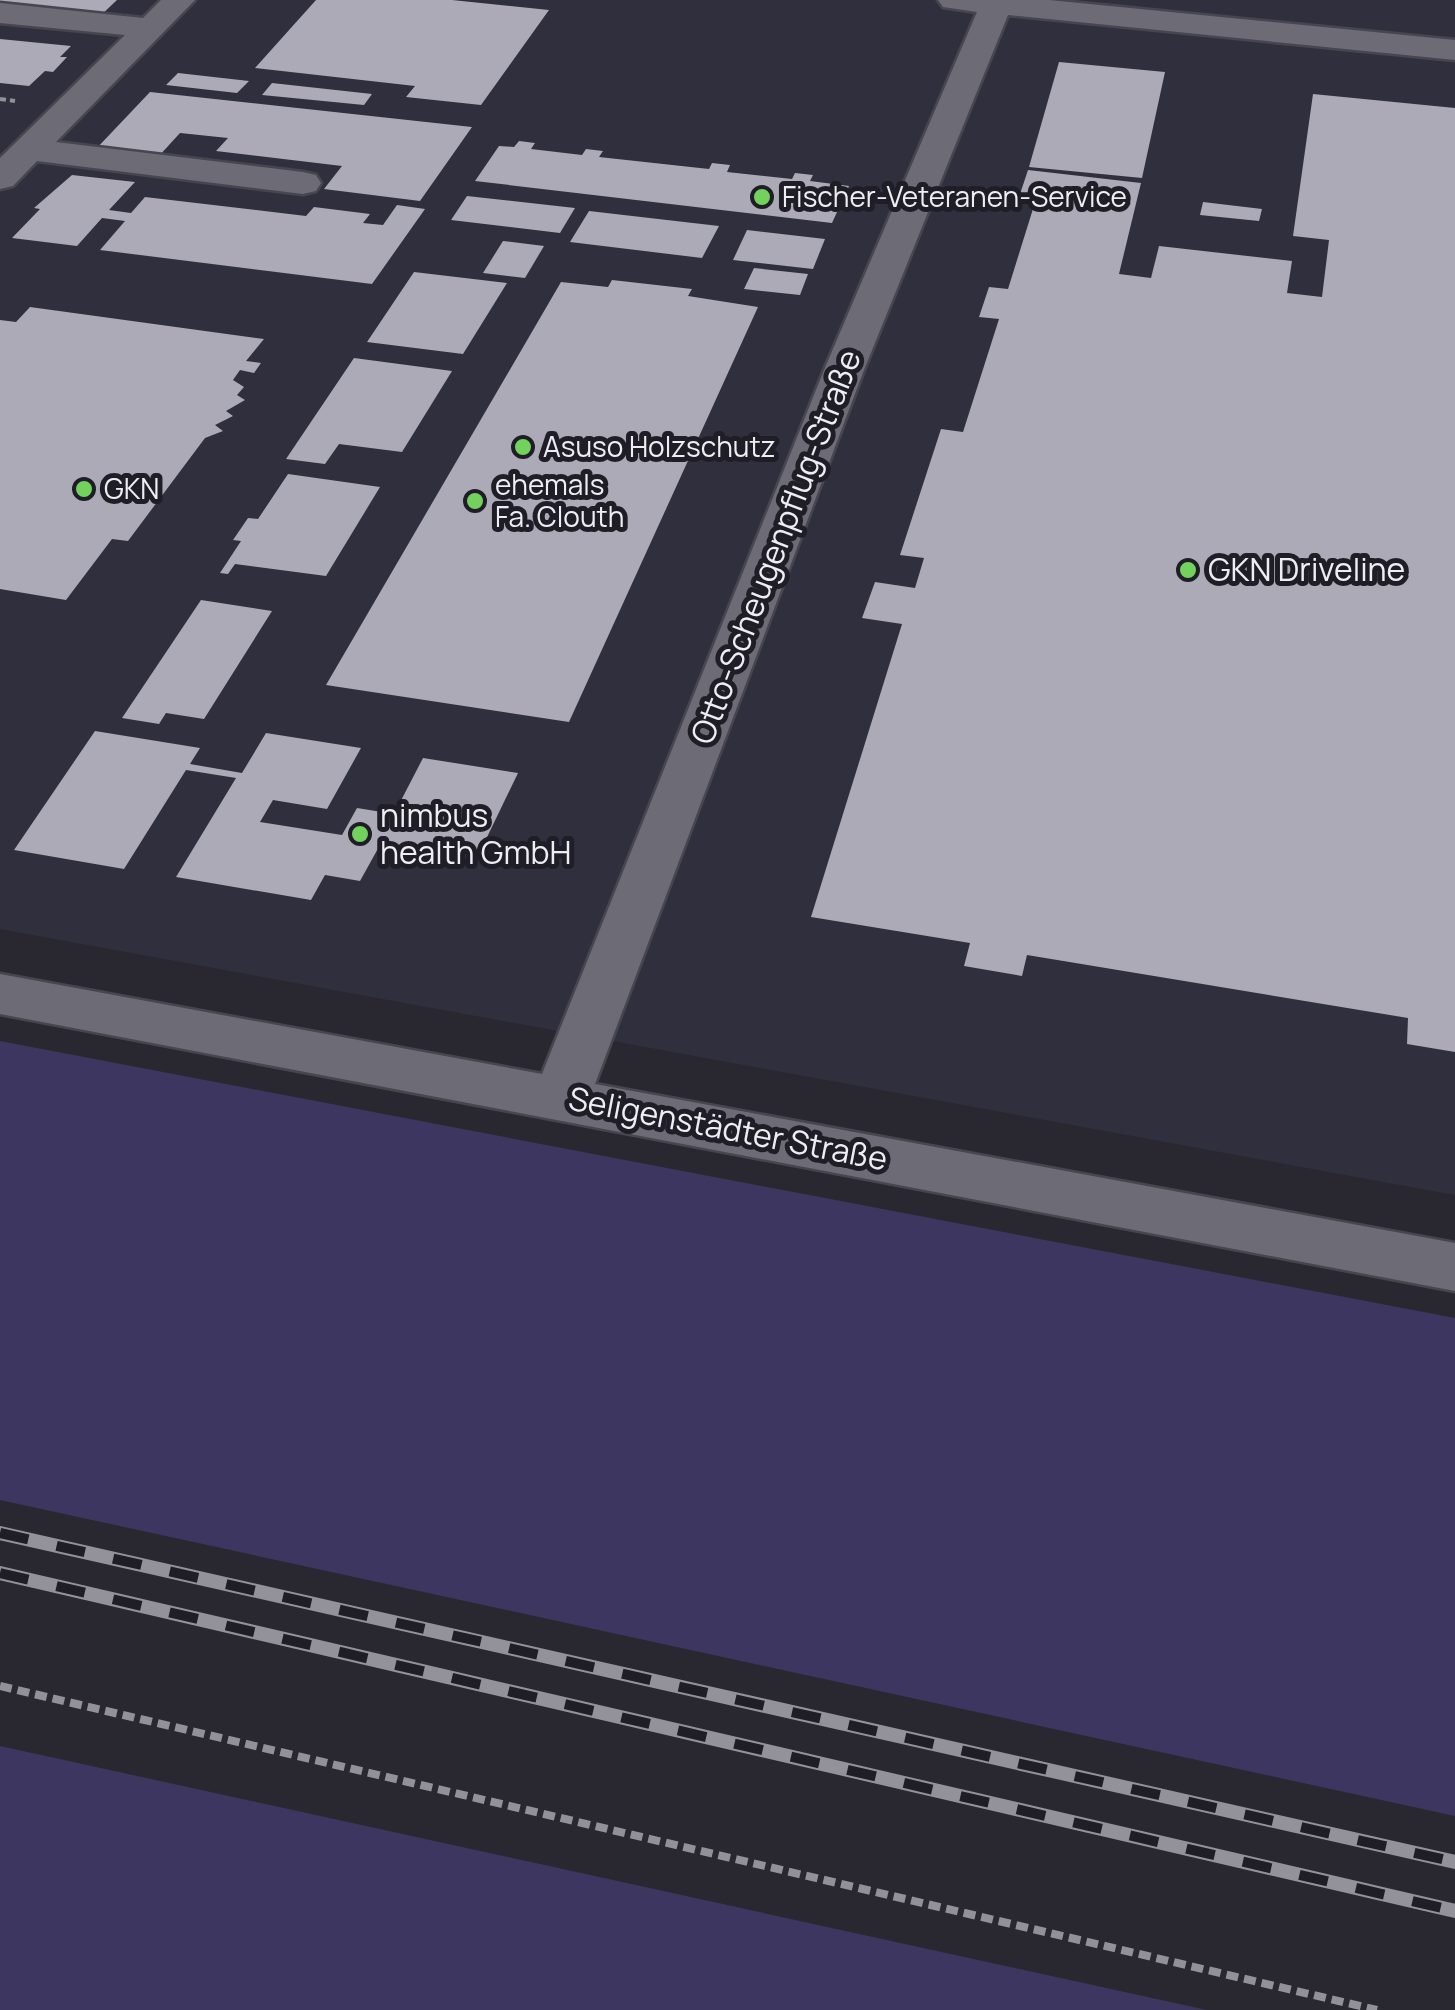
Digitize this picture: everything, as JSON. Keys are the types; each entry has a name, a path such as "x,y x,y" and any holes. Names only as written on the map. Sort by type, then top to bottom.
{"street":[{"path":"0,178 179,0"},
{"path":"983,1 1455,50"},
{"name":"Otto-Scheugenpflug-Straße","path":"562,1098 983,1"},
{"path":"0,13 150,28"},
{"path":"29,149 303,183"},
{"name":"Seligenstädter Straße","path":"0,994 1455,1267"}],"path":[{"path":"0,1686 1377,2010"}],"shaded area":[{"path":"0,0 1455,0 1455,1195 0,929"},
{"path":"0,1041 1455,1318 1455,1816 0,1500"},
{"path":"0,1746 1207,2010 0,2010"}],"building":[{"path":"0,0 117,0 98,18 0,8"},
{"path":"316,0 452,0 549,10 481,105 406,97 415,86 255,68"},
{"path":"0,39 71,46 53,72 45,71 29,86 0,83"},
{"path":"1059,62 1165,72 1142,178 1029,167"},
{"path":"178,73 249,81 237,93 166,85"},
{"path":"272,83 372,94 364,105 262,95"},
{"path":"150,92 472,127 420,201 324,189 342,166 216,151 228,138 180,133 158,157 95,150"},
{"name":"GKN Driveline","path":"1313,94 1455,108 1455,1052 1407,1044 1408,1018 1027,955 1022,976 964,966 970,943 811,917 902,624 862,618 875,582 915,588 924,558 900,555 941,429 963,432 999,319 979,317 989,287 1008,289 1037,196 1020,194 1028,170 1141,183 1119,274 1151,278 1159,246 1292,261 1287,293 1322,297 1329,240 1293,236"},
{"path":"519,141 535,143 531,149 582,155 586,149 603,151 599,157 709,169 712,163 730,165 727,172 792,179 795,173 813,175 810,181 849,186 832,223 475,181 499,146 514,147"},
{"path":"72,175 135,182 109,210 131,213 145,197 306,216 314,207 370,214 363,223 383,225 397,205 425,209 372,284 100,250 125,221 102,218 77,246 12,238 40,209 34,208"},
{"path":"467,196 575,208 560,233 451,220"},
{"path":"1203,202 1262,209 1259,221 1200,215"},
{"path":"589,211 719,226 702,258 570,242"},
{"path":"747,230 825,239 813,269 733,260"},
{"path":"503,241 544,246 525,278 483,273"},
{"path":"754,268 808,274 800,295 744,289"},
{"path":"414,272 507,283 463,354 367,342"},
{"path":"612,280 692,289 688,296 758,307 569,722 326,685 561,282 608,287"},
{"name":"GKN","path":"30,307 264,339 246,361 261,363 254,373 240,370 233,380 244,387 237,395 245,400 226,411 233,416 215,425 223,431 205,438 128,541 112,539 66,600 0,589 0,320 16,322"},
{"path":"354,358 452,371 402,452 339,444 325,464 286,459"},
{"path":"288,474 380,487 326,576 235,564 228,574 220,573 241,541 233,540 248,518 258,519"},
{"path":"201,600 272,611 204,719 166,713 159,724 122,718"},
{"path":"95,731 200,748 190,764 242,773 266,733 361,748 327,809 273,800 260,822 342,835 357,808 394,814 423,758 518,773 476,860 380,845 360,881 325,875 311,900 176,877 236,778 186,770 124,869 14,850"}],"railway":[{"path":"0,1533 1455,1862"},
{"path":"0,1573 1455,1911"}],"place":[{"name":"Fischer-Veteranen-Service","path":"762,197"},
{"name":"Asuso Holzschutz","path":"523,447"},
{"name":"GKN","path":"84,489"},
{"name":"ehemals Fa. Clouth","path":"475,501"},
{"name":"GKN Driveline","path":"1188,570"},
{"name":"nimbus health GmbH","path":"360,834"}]}
